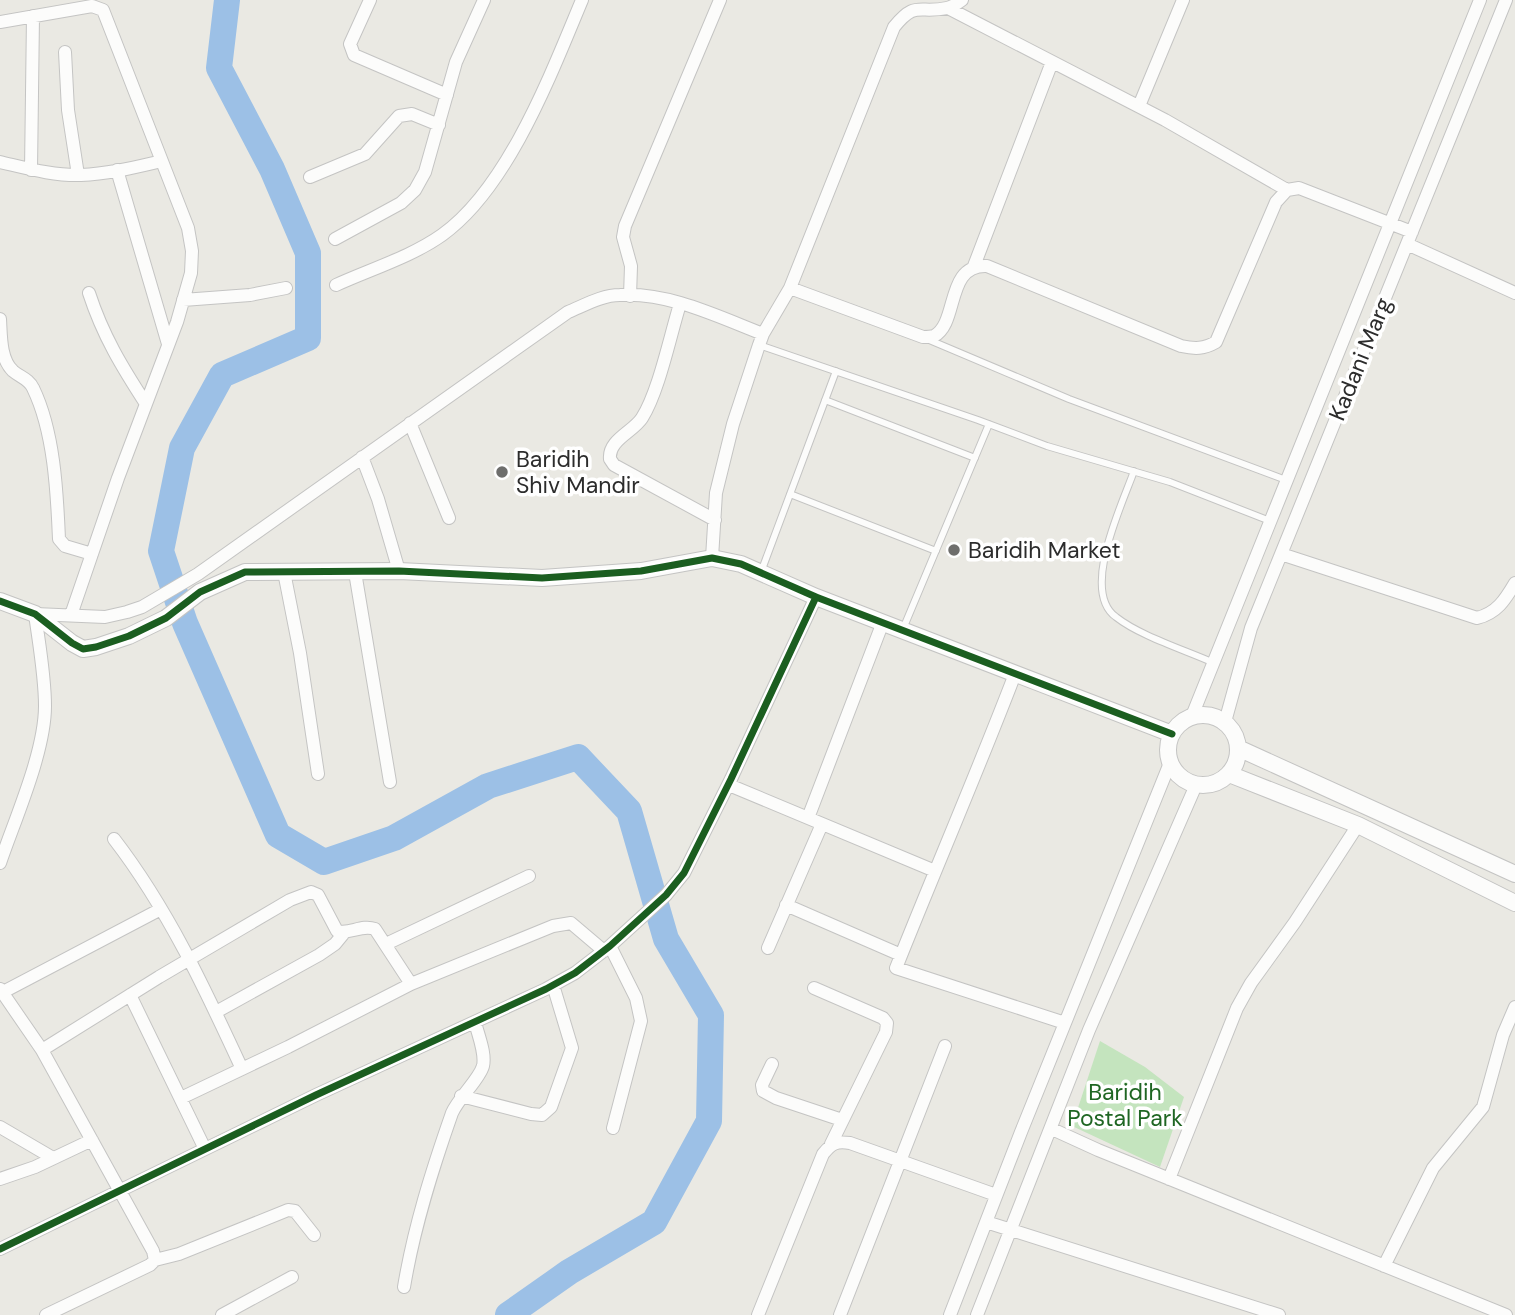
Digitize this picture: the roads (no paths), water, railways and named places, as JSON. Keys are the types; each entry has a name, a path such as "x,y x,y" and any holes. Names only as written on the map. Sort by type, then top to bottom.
{"street":[{"path":"370,0 351,44 354,55 447,96"},
{"path":"335,239 401,203 415,190 425,172 456,62 484,0"},
{"path":"336,285 439,237 474,208 497,174 544,90 582,0"},
{"path":"630,296 631,266 623,237 625,226 720,0"},
{"path":"903,0 915,7"},
{"path":"948,8 962,0"},
{"path":"1139,106 1183,0"},
{"name":"Kadani Marg","path":"1192,716 1479,0"},
{"name":"Kadani Marg","path":"1226,722 1251,628 1506,0"},
{"path":"0,22 92,6 103,10 188,228 192,251 191,273 183,300 71,615"},
{"path":"712,558 716,494 733,424 761,340 790,288 894,27 905,12 915,7 948,8 1139,106 1287,190"},
{"path":"30,170 33,16"},
{"path":"65,52 68,110 78,175"},
{"path":"790,288 923,337 935,335 942,328 965,271 974,265 1052,62"},
{"path":"310,177 365,154 399,116 412,114 439,125"},
{"path":"0,162 30,170 78,175 162,161"},
{"path":"117,170 168,344"},
{"path":"974,265 987,266 1181,345 1195,349 1207,347 1216,342 1276,202 1287,190 1298,188 1389,224 1409,238 1515,293"},
{"path":"183,300 250,295 286,288"},
{"path":"89,293 99,324 115,357 146,404"},
{"path":"35,614 104,617 142,607 198,574 569,312 596,300 620,295 657,298 706,312 761,340"},
{"path":"680,304 644,415 637,425 612,446 610,459 614,465 715,520"},
{"path":"0,319 3,358 8,367 33,387 48,437 53,463 59,538 65,546 92,554"},
{"path":"410,423 449,518"},
{"path":"362,457 398,572"},
{"path":"1281,554 1476,618 1496,610 1515,583"},
{"path":"0,601 35,614 83,649 129,636 166,618 200,593 245,572 398,572 542,579 641,571 712,558 741,564 816,597 1172,734"},
{"path":"284,572 300,653 318,774"},
{"path":"355,572 390,782"},
{"path":"0,1249 316,1095 553,985 575,973 607,948 666,895 684,873 729,785 816,597"},
{"path":"0,863 38,752 44,721 45,706 35,614"},
{"path":"808,818 883,622"},
{"path":"1015,674 896,968 1065,1023"},
{"path":"1204,714 1226,722 1233,731 1238,748 1235,765 1229,774 1208,785 1196,785 1176,773 1167,752 1172,734 1182,721 1192,716 1204,714"},
{"path":"1238,748 1513,868"},
{"path":"950,1315 1170,763"},
{"path":"1229,774 1358,825 1515,903"},
{"path":"729,785 935,871"},
{"path":"977,1315 1089,1030 1196,785"},
{"path":"768,948 822,824"},
{"path":"1169,1179 1251,983 1296,922 1358,825"},
{"path":"114,839 135,866 190,958 243,1069"},
{"path":"386,944 529,876"},
{"path":"42,1050 190,958 290,900 312,892 318,895 337,931 344,933 367,926 375,929 411,984"},
{"path":"786,905 901,955"},
{"path":"155,1260 153,1251 42,1050 1,990 162,909"},
{"path":"181,1098 411,984 564,923 577,926 607,948 636,998 641,1021 613,1128"},
{"path":"216,1012 319,956 344,933"},
{"path":"461,1096 531,1114 542,1115 547,1112 558,1092 572,1048 553,985"},
{"path":"758,1315 822,1154 831,1144 886,1032 887,1023 883,1018 814,988"},
{"path":"130,995 205,1149"},
{"path":"1384,1266 1433,1168 1483,1107 1503,1035 1515,1007"},
{"path":"404,1287 410,1247 421,1206 452,1112 482,1070 484,1063 475,1022"},
{"path":"840,1315 945,1046"},
{"path":"772,1064 762,1084 763,1091 842,1120"},
{"path":"0,1127 53,1158"},
{"path":"1052,1129 1506,1315"},
{"path":"0,1179 92,1140"},
{"path":"831,1144 838,1141 850,1143 996,1195"},
{"path":"46,1315 150,1265 155,1260 179,1254 288,1210 295,1211 314,1235"},
{"path":"986,1223 1279,1315"},
{"path":"222,1315 292,1277"}],"lane":[{"path":"923,337 1069,399 1286,480"},
{"path":"761,340 836,371 1047,446 1170,482 1270,521"},
{"path":"761,573 836,371"},
{"path":"825,400 975,458"},
{"path":"903,630 989,424"},
{"path":"1134,471 1102,564 1102,599 1115,617 1214,663"},
{"path":"790,494 936,551"}],"waterway":[{"path":"227,0 219,68 272,169 308,253 308,338 222,375 182,448 161,551 185,623 278,835 324,862 394,838 488,786 578,757 629,811 666,939 711,1015 709,1121 654,1222 569,1272 508,1315"}],"place":[{"name":"Baridih Shiv Mandir","path":"502,472"},
{"name":"Baridih Market","path":"954,550"}],"park label":[{"name":"Baridih Postal Park","path":"1125,1105"}]}
